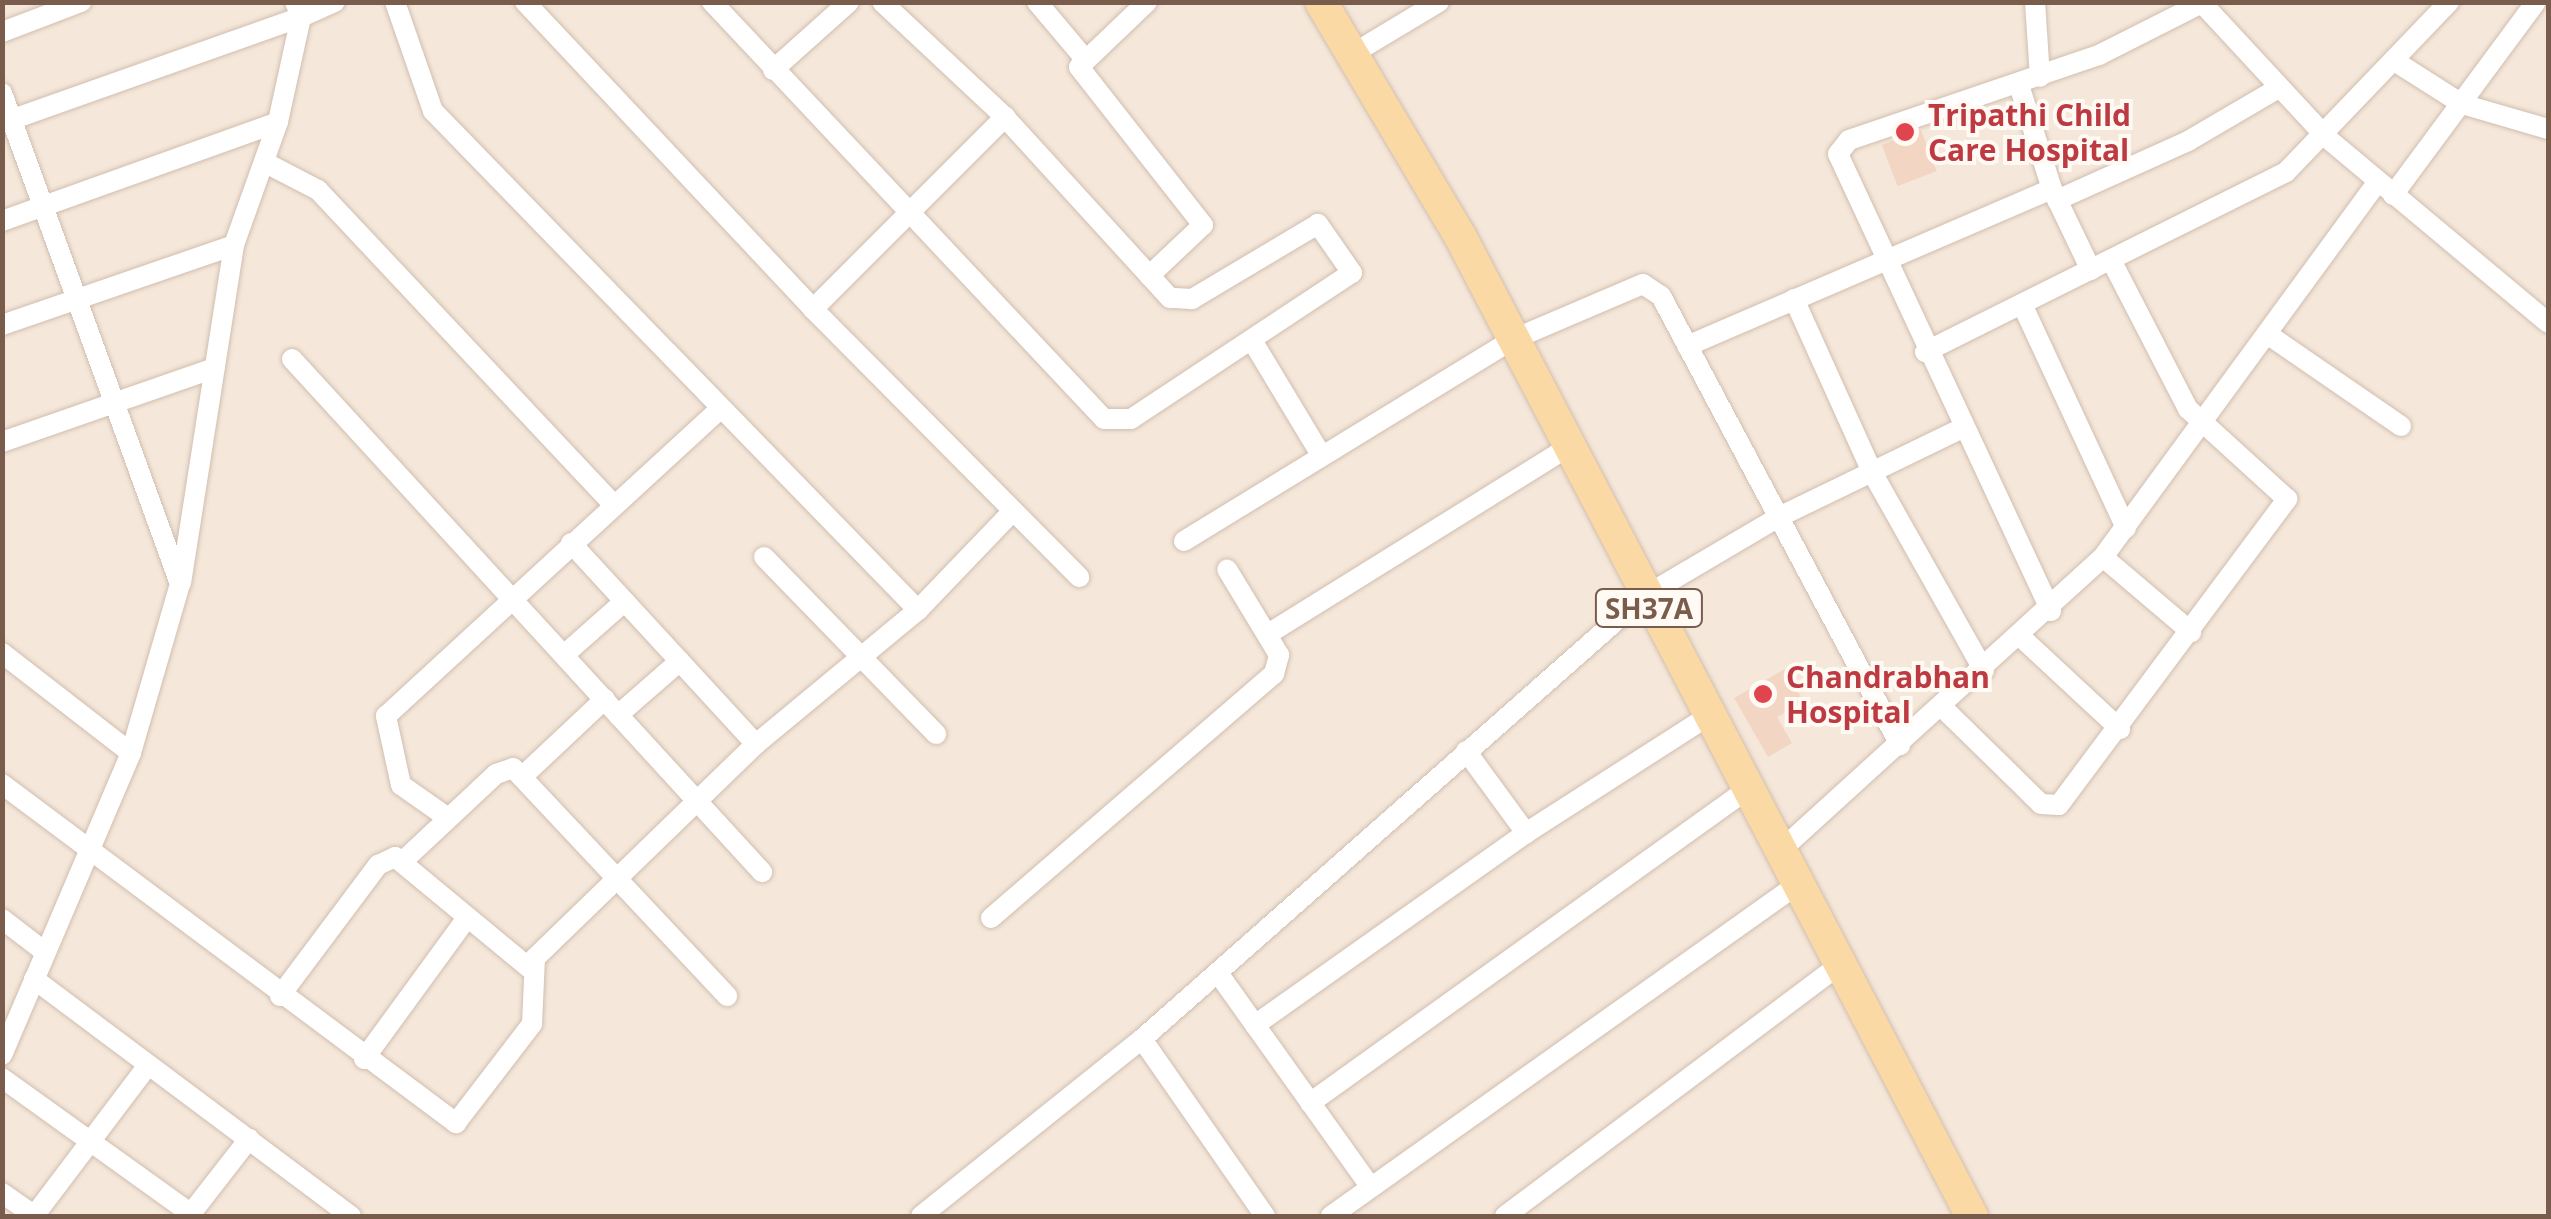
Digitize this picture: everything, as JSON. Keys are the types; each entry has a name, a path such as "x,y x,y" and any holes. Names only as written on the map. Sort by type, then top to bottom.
{"main road":[{"name":"SH37A","path":"1322,2 1349,56 1514,340 1643,596 1972,1216"}],"street":[{"path":"2,32 82,2"},
{"path":"7,121 298,10 335,2"},
{"path":"395,2 434,111 718,412 918,610"},
{"path":"525,2 813,310 1079,577"},
{"path":"712,2 909,213 1114,423 1252,342 1348,279 1350,266 1325,226 1311,226 1192,298 1170,298 1004,117 882,2"},
{"path":"774,70 848,2"},
{"path":"1037,2 1085,59"},
{"path":"1146,2 1085,59 1081,76 1203,224 1148,276"},
{"path":"1349,56 1438,2"},
{"path":"2035,2 2040,77"},
{"path":"1925,352 2286,172 2327,138 2449,2"},
{"path":"1781,850 2052,612 2103,557 2385,189 2462,104 2536,2"},
{"path":"2052,612 1882,262 1840,164 1841,145 2019,86 2201,3 2277,89 2327,138 2548,324"},
{"path":"2,1055 92,854 131,753 180,584 234,246 278,122 298,10"},
{"path":"2396,62 2462,104 2548,128"},
{"path":"2019,86 2054,195 2091,270"},
{"path":"1688,346 1882,262 2188,141 2277,89"},
{"path":"2,93 7,121 46,205 111,404 180,584"},
{"path":"813,310 1004,117"},
{"path":"2,221 278,122"},
{"path":"264,162 318,190 613,504"},
{"path":"2,325 234,246"},
{"path":"1943,708 2049,808 2120,729 2287,499 2203,426 2111,260"},
{"path":"1184,541 1320,452 1514,340 1643,284 1661,296 1900,746"},
{"path":"1794,299 1872,472 1984,671"},
{"path":"2022,304 2126,528"},
{"path":"2270,336 2402,426"},
{"path":"1252,342 1320,452"},
{"path":"292,360 762,872"},
{"path":"2,442 215,368"},
{"path":"448,818 402,785 386,716 613,504 718,412"},
{"path":"921,1216 1142,1039 1643,596 1777,518 1962,428"},
{"path":"1268,634 1570,446"},
{"path":"529,968 611,881 756,744 918,610 1013,511"},
{"path":"571,543 756,744"},
{"path":"764,557 936,734"},
{"path":"2103,557 2192,632"},
{"path":"991,918 1274,674 1279,655 1227,570"},
{"path":"564,655 625,601"},
{"path":"2022,638 2120,729"},
{"path":"2,652 131,753"},
{"path":"524,776 612,707 680,661"},
{"path":"1255,1026 1526,833 1708,716"},
{"path":"1466,750 1526,833"},
{"path":"280,996 378,865 403,861 504,768 524,776 611,881 726,996"},
{"path":"2,784 364,1060 456,1123 532,1024 537,1003 529,968 403,861"},
{"path":"1310,1103 1748,789"},
{"path":"1331,1216 1798,884"},
{"path":"364,1060 467,918"},
{"path":"2,919 45,952"},
{"path":"1505,1216 1840,964"},
{"path":"1218,973 1370,1186"},
{"path":"34,979 351,1216"},
{"path":"1142,1039 1265,1216"},
{"path":"2,1193 34,1216 148,1065"},
{"path":"2,1078 191,1216 249,1139"}],"shaded area":[{"path":"3,3 2548,3 2548,1216 3,1216"}],"building":[{"path":"1921,130 1937,171 1898,186 1882,145"},
{"path":"1785,669 1804,702 1777,717 1792,743 1768,757 1734,698"}],"place":[{"name":"Tripathi Child Care Hospital","path":"1905,132"},
{"name":"Chandrabhan Hospital","path":"1763,694"}]}
